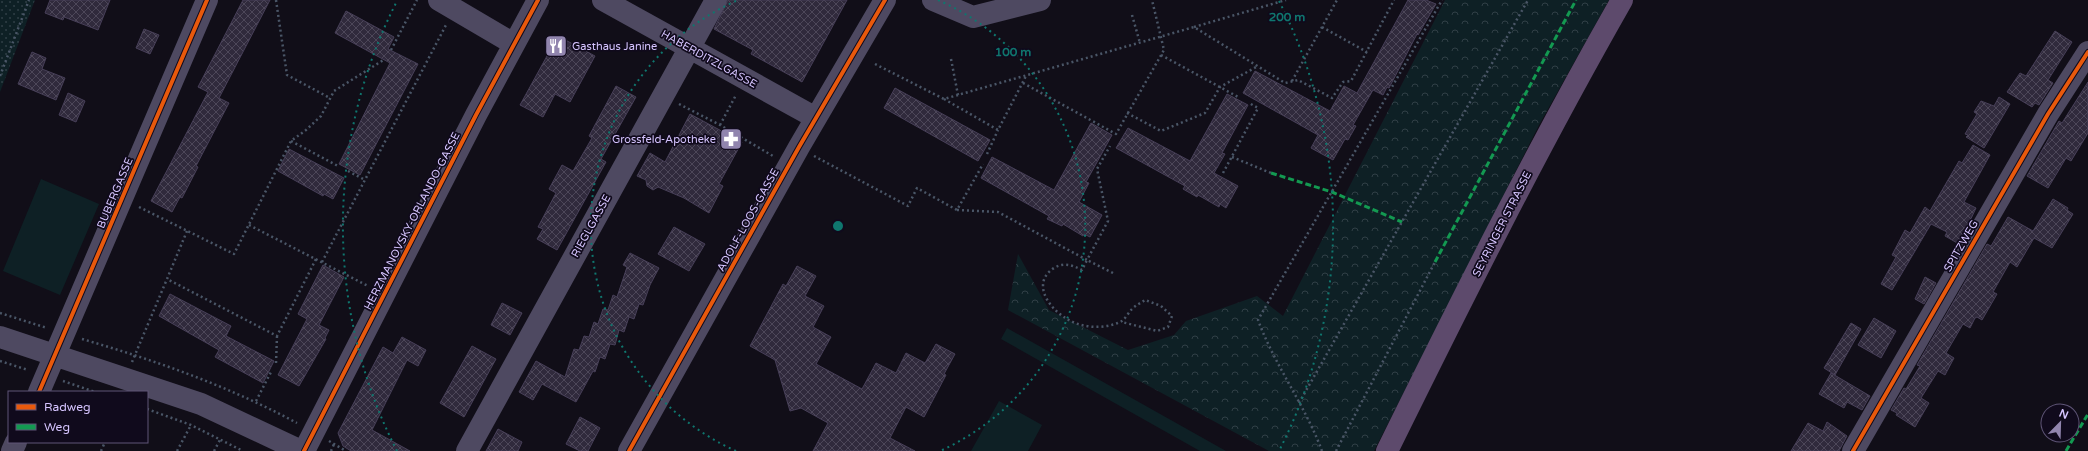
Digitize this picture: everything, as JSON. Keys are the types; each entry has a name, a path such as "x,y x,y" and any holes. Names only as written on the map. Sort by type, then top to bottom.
{"main road":[{"name":"SEYRINGER STRASSE","path":"1387,451 1439,346 1584,66 1622,0"}],"street":[{"name":"BUBERGASSE","path":"39,391 207,0"},
{"name":"HERZMANOVSKY-ORLANDO-GASSE","path":"302,451 385,294 476,115 538,0"},
{"name":"HABERDITZLGASSE","path":"603,0 816,118"},
{"name":"RIEGLGASSE","path":"467,451 716,0"},
{"name":"ADOLF-LOOS-GASSE","path":"629,451 799,147 885,0"},
{"path":"933,0 973,17 1040,0"},
{"path":"447,4 514,44"},
{"name":"SPITZWEG","path":"1853,451 2048,114 2088,52"},
{"path":"0,337 201,404 302,451"}],"path":[{"path":"0,76 29,0"},
{"path":"276,0 287,75 330,98"},
{"path":"390,50 417,0"},
{"path":"1023,83 1115,135 1164,50 1152,0"},
{"path":"944,99 1286,0"},
{"path":"1292,81 1337,0"},
{"path":"1194,27 1285,83 1298,80 1332,98 1343,82 1351,81 1394,0"},
{"path":"1322,451 1315,431 1268,345 1258,320 1442,0"},
{"path":"1299,403 1528,0"},
{"path":"322,262 365,180 447,4"},
{"path":"1132,15 1140,43"},
{"path":"1322,27 1367,52"},
{"path":"1161,55 1240,98"},
{"path":"122,198 234,254 291,141 321,116 334,91 385,59"},
{"path":"951,59 958,95"},
{"path":"875,64 944,99 998,130"},
{"path":"1127,113 1161,131 1205,113 1220,87 1258,66"},
{"path":"987,154 1026,75"},
{"path":"720,125 745,79"},
{"path":"663,95 720,125 773,156 776,150"},
{"path":"1223,173 1258,108 1249,103"},
{"path":"291,141 338,166"},
{"path":"1110,146 1097,169 1108,221 1082,270 1072,265 1060,264 1048,272 1042,282 1046,299 1064,318 1088,326 1106,327 1122,322 1157,331 1168,327 1172,316 1161,306 1145,300 1133,308 1122,322"},
{"path":"799,147 908,206 917,188 957,210 998,212 1113,273"},
{"path":"1232,157 1271,173"},
{"path":"957,210 983,164"},
{"path":"348,171 365,180"},
{"path":"249,225 385,294"},
{"path":"127,379 134,354 187,231"},
{"path":"276,363 276,336 316,259"},
{"path":"1336,451 1435,262"},
{"path":"166,279 276,336"},
{"path":"256,402 272,372"},
{"path":"148,409 191,425 243,451"},
{"path":"177,451 191,425"},
{"path":"214,451 220,440"},
{"path":"331,451 334,444"}],"green space":[{"path":"0,0 35,0 0,92"},
{"path":"1445,0 1609,0 1539,125 1374,451 1269,451 1008,310 1018,254 1049,310 1128,350 1174,335 1186,321 1257,296 1283,316"},
{"path":"41,179 99,204 60,295 3,271"},
{"path":"1007,328 1226,451 1200,451 1001,339"},
{"path":"999,401 1042,425 1028,451 971,451"}],"building":[{"path":"50,0 110,0 98,30 64,17 63,20 45,13"},
{"path":"243,0 270,0 219,98 229,103 196,166 198,167 182,198 180,197 172,212 151,201 208,92 198,87"},
{"path":"728,0 847,0 802,82 751,54 753,50 714,29"},
{"path":"1408,0 1426,0 1436,4 1418,35 1417,34 1389,88 1387,87 1383,95 1373,90 1353,125 1356,126 1348,140 1345,139 1333,160 1311,148 1318,135 1243,93 1255,71 1330,111 1344,86 1357,93"},
{"path":"346,11 394,37 388,49 418,64 360,175 339,164 390,63 335,33"},
{"path":"144,29 159,35 150,54 136,48"},
{"path":"2055,31 2072,42 2048,80 2053,83 2039,105 2035,103 2032,107 2007,92 2020,73 2026,76"},
{"path":"558,36 595,56 570,102 555,94 543,117 520,105"},
{"path":"32,52 46,58 42,69 65,78 56,100 18,84"},
{"path":"2088,82 2088,133 2071,161 2066,158 2048,188 2027,176 2059,121 2062,123"},
{"path":"616,86 636,97 601,159 606,162 557,250 537,239 543,229 538,227 556,193 549,189 562,165 573,171 592,138 589,136"},
{"path":"895,88 990,140 978,161 884,108"},
{"path":"68,93 85,101 76,122 59,115"},
{"path":"1227,94 1248,105 1222,153 1225,154 1214,173 1238,186 1226,208 1220,204 1219,207 1198,195 1197,197 1183,189 1185,186 1116,148 1128,128 1190,161"},
{"path":"1999,97 2010,104 1984,148 1966,137 1968,135 1965,134 1977,114 1974,112 1981,101 1994,106"},
{"path":"690,114 742,142 719,184 723,186 709,213 684,198 658,187 653,190 647,186 646,180 637,176 650,153 665,162"},
{"path":"1091,123 1112,135 1086,182 1089,183 1079,202 1102,215 1090,237 1084,234 1083,236 1063,224 1062,226 1047,219 1049,216 981,178 992,157 1054,190"},
{"path":"1973,145 1990,155 1964,202 1976,208 1959,244 1945,236 1947,232 1931,224 1892,290 1881,284 1896,257 1892,255 1905,230 1910,233 1925,207 1930,211 1959,161 1962,163"},
{"path":"289,149 344,178 333,199 324,194 323,196 278,171"},
{"path":"2053,199 2068,208 2067,210 2073,214 2052,248 2034,238 2017,267 2010,262 1993,292 1997,294 1982,320 1977,317 1975,318 1970,328 1963,324 1946,353 1954,358 1945,375 1938,371 1921,398 1929,403 1915,427 1896,415 1897,413 1891,410 1904,388 1906,389 1920,366 1917,365 1987,244 1991,246 2008,217 2033,231"},
{"path":"674,227 705,244 689,271 658,254"},
{"path":"630,253 659,268 650,285 643,305 639,304 634,319 629,317 624,332 619,330 615,345 610,344 605,359 600,357 595,372 593,371 576,402 542,384 533,400 519,392 536,361 565,377 574,349 579,350 584,336 589,337 594,322 598,324 603,309 608,310 613,295 617,297 627,267 623,265"},
{"path":"323,265 344,277 319,325 329,330 325,338 326,339 299,386 278,375 307,319 298,314"},
{"path":"797,266 816,276 805,296 824,306 813,327 831,337 816,364 862,389 876,363 896,373 906,353 925,363 936,344 955,354 924,417 906,407 890,438 915,451 813,451 828,423 801,408 790,411 775,360 750,346 783,284 786,286"},
{"path":"1925,277 1936,283 1924,304 1915,299"},
{"path":"170,294 231,326 226,336 274,361 263,383 215,357 219,350 159,316"},
{"path":"502,303 522,313 510,335 491,325"},
{"path":"1874,318 1896,331 1881,358 1858,345"},
{"path":"1851,323 1861,329 1835,375 1824,368"},
{"path":"402,337 426,350 418,366 407,360 372,430 410,451 351,451 343,446 338,433 383,347 393,353"},
{"path":"472,346 496,359 464,417 440,403"},
{"path":"1831,373 1870,396 1862,410 1847,402 1844,408 1819,394"},
{"path":"580,417 600,428 588,451 580,451 566,444"},
{"path":"1827,422 1847,436 1839,451 1791,451 1808,423 1823,431"},
{"path":"498,429 522,442 518,451 486,451"}],"marked path":[{"path":"1435,262 1576,0"},
{"path":"1271,173 1332,192 1402,222"},
{"path":"2066,451 2088,414"}],"cycle path":[{"path":"39,391 207,0"},
{"path":"304,451 476,115 538,0"},
{"path":"629,451 799,147 885,0"},
{"path":"1853,451 2048,114 2088,52"}],"place":[{"name":"Gasthaus Janine","path":"556,46"},
{"name":"Grossfeld-Apotheke","path":"731,139"}]}
